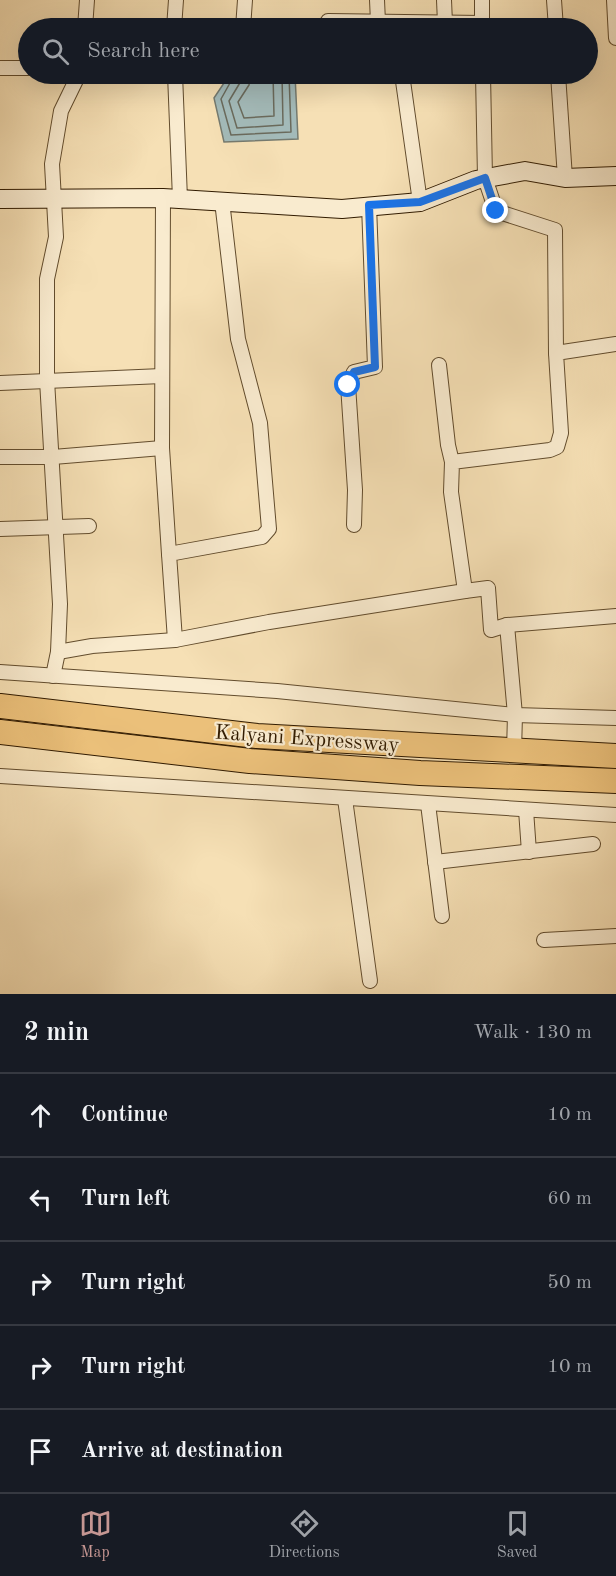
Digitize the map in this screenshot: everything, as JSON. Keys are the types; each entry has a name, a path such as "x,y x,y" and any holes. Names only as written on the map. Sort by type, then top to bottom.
{"highway":[{"name":"Kalyani Expressway","path":"0,706 257,736 616,756"},
{"name":"Kalyani Expressway","path":"0,732 250,761 420,773 616,781"}],"street":[{"path":"86,18 87,0"},
{"path":"175,18 176,0"},
{"path":"244,18 245,0"},
{"path":"377,0 378,18"},
{"path":"444,0 445,18"},
{"path":"482,0 482,18"},
{"path":"554,0 555,18"},
{"path":"614,0 616,38"},
{"path":"0,68 18,68"},
{"path":"53,676 58,652 60,604 54,457 47,380 47,279 57,237 52,197 52,164 61,111 74,84"},
{"path":"175,84 162,376 162,448 175,640"},
{"path":"403,84 420,202"},
{"path":"452,462 550,450 557,447 561,433 556,353 555,230 496,211 485,178 483,84"},
{"path":"559,84 565,178"},
{"path":"0,200 52,197 171,199 342,208 420,202 485,178 525,171 565,178 616,176"},
{"path":"169,554 262,537 269,529 260,423 238,339 222,201"},
{"path":"354,525 355,490 348,385 354,372 375,367 369,205"},
{"path":"556,353 616,344"},
{"path":"439,365 452,462 451,492 465,591"},
{"path":"0,382 162,376"},
{"path":"0,457 54,457 162,448"},
{"path":"0,529 56,529 88,526"},
{"path":"58,652 92,646 175,640 269,622 488,588 491,630 507,625 616,616"},
{"path":"507,625 515,715 514,751"},
{"path":"0,672 277,691 515,715 616,718"},
{"path":"0,776 616,815"},
{"path":"345,799 370,981"},
{"path":"428,804 442,916"},
{"path":"526,810 529,852"},
{"path":"435,862 593,844"},
{"path":"544,940 616,936"}],"water":[{"path":"223,84 295,84 298,139 224,142 214,98"}],"route":[{"path":"348,385 354,372 375,367 369,205 420,202 485,178 496,211"}]}
